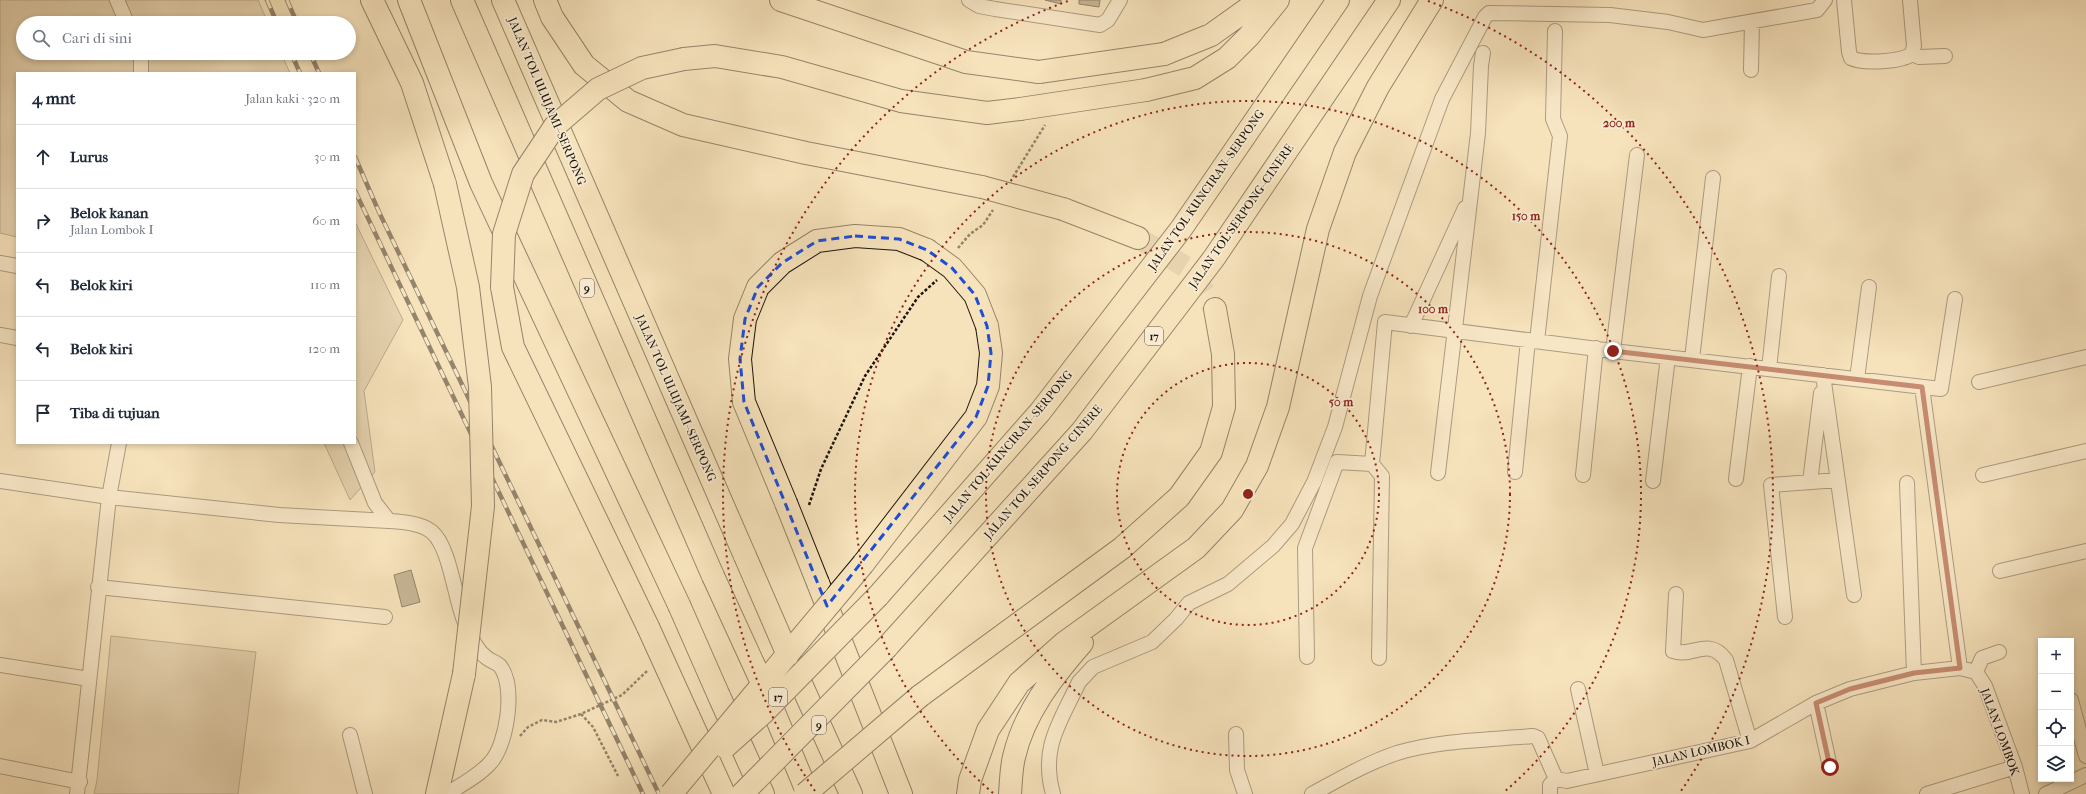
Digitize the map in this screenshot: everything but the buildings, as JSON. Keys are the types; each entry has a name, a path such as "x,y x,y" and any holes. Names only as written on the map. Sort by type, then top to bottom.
{"highway":[{"path":"372,0 412,83 445,184 468,287 480,387 483,506 464,674 437,794"},
{"path":"409,0 481,183 679,605 763,794"},
{"name":"9","path":"462,0 713,576 763,685 807,794"},
{"name":"JALAN TOL ULUJAMI–SERPONG","path":"503,0 788,656 851,794"},
{"path":"545,0 552,17 584,65 628,101 683,125 806,153 982,187 1063,209 1138,238"},
{"path":"781,0 966,62 1039,72 1164,54 1211,35 1260,0"},
{"path":"724,794 648,627 513,347 502,287 504,234 523,174 555,126 598,89 642,68 684,58 715,56 782,66 901,101 987,113 1146,90 1195,78 1227,58 1249,36 1278,0"},
{"name":"JALAN TOL KUNCIRAN–SERPONG","path":"673,794 763,713 878,596 1040,412 1181,229 1338,0"},
{"name":"JALAN TOL SERPONG–CINERE","path":"742,794 887,647 1082,431 1214,258 1389,0"},
{"path":"968,794 970,780 988,730 1019,683 1064,643 1196,548 1232,510 1257,466 1278,407 1318,229 1345,152 1378,86 1432,0"},
{"path":"673,794 863,564 976,417 988,386 991,354 987,326 974,295 952,268 927,250 899,239 855,236 817,241 782,263 758,287 745,318 740,359 744,402 818,582 901,794"},
{"path":"807,794 920,696 1122,548 1179,497 1211,452 1224,408 1223,354 1215,309"},
{"path":"1010,794 1014,758 1030,714 1058,670 1109,612"}],"street":[{"path":"117,0 124,16"},
{"path":"969,0 979,6 1100,25 1108,20 1120,0"},
{"path":"1053,794 1048,767 1049,751 1056,730 1079,682 1085,675 1093,668 1152,642 1176,620 1189,603 1228,584 1274,546 1292,524 1314,482 1335,427 1370,296 1442,99 1489,13 1610,15 1668,22 1703,30 1817,10 1825,0"},
{"path":"1844,0 1851,58 1858,62 1906,58 1912,54 1914,46 1910,0"},
{"path":"1750,70 1752,22"},
{"path":"1514,472 1560,136 1553,119 1555,31"},
{"path":"1438,473 1478,133 1483,53"},
{"path":"1912,54 1919,57 1945,56"},
{"path":"141,60 141,72"},
{"path":"1613,351 1637,155"},
{"path":"1692,359 1713,178"},
{"path":"1411,326 1471,197"},
{"path":"0,263 16,266"},
{"path":"1769,369 1779,276"},
{"path":"1857,379 1869,287"},
{"path":"1379,658 1382,476 1372,464 1385,322 1613,351 1941,389 1955,299"},
{"path":"0,335 16,338"},
{"path":"1583,476 1596,348"},
{"path":"1653,480 1668,357"},
{"path":"1979,382 2086,357"},
{"path":"1736,478 1750,366"},
{"path":"1824,375 1854,595"},
{"path":"1810,482 1824,375"},
{"path":"1922,387 1960,668"},
{"path":"0,766 79,788 98,587 109,497 119,444"},
{"path":"351,444 376,503 389,521"},
{"path":"1983,475 2086,451"},
{"path":"1307,657 1305,548 1337,462 1372,464"},
{"path":"1786,617 1771,485 1838,480"},
{"path":"0,481 109,497 279,515 412,523 432,532 442,544 459,609 474,644 487,657 500,666 506,682 509,709 502,742 492,762 447,794"},
{"path":"1907,483 1914,673"},
{"path":"2000,571 2086,551"},
{"path":"98,587 385,617"},
{"path":"1676,594 1673,651 1710,648 1722,654 1726,660 1750,741"},
{"path":"1976,672 1982,658 1999,652"},
{"path":"0,665 89,679"},
{"name":"JALAN LOMBOK I","path":"1556,779 1567,781 1750,741 1816,703 1850,689 1914,673 1960,668 1976,672"},
{"name":"JALAN LOMBOK","path":"1976,672 1985,686 2015,767 2022,794"},
{"path":"1578,689 1597,774"},
{"path":"1816,703 1830,767"},
{"path":"2074,710 2086,756"},
{"path":"1236,734 1237,770 1245,794"},
{"path":"350,735 365,794"},
{"path":"1312,794 1370,763 1398,753 1430,746 1533,736 1538,738 1556,779 1550,785 1550,794"},
{"path":"1926,794 2015,767"},
{"path":"2046,794 2086,775"}],"path":[{"path":"1012,179 1048,119"},
{"path":"954,252 970,234 983,225 996,205"},
{"path":"807,509 822,469 865,376 918,297 937,280"},
{"path":"502,742 518,738 528,726 542,720 556,722 580,714 622,695 648,669"},
{"path":"580,714 594,727 618,776"}],"highlighted area":[{"path":"855,236 899,239 927,250 952,268 975,295 987,326 991,353 988,386 976,417 827,606 744,402 740,359 745,319 758,287 782,263 817,241"}],"shaded area":[{"path":"0,0 258,0 265,16 16,16 16,60 284,60 290,72 16,72 16,237 0,233"},
{"path":"356,224 403,320 364,391 375,472 350,500 324,444 356,444"},
{"path":"111,636 256,652 238,794 94,794 97,780"}],"tunnel":[{"path":"1138,238 1189,269 1215,309"}],"railway":[{"path":"267,0 274,16"},
{"path":"287,0 294,16"},
{"path":"294,60 300,72"},
{"path":"313,60 319,72"},
{"path":"356,159 379,212 659,794"},
{"path":"356,193 643,794"}],"route":[{"path":"1613,351 1922,387 1960,668 1914,673 1850,689 1816,703 1830,767"}]}
